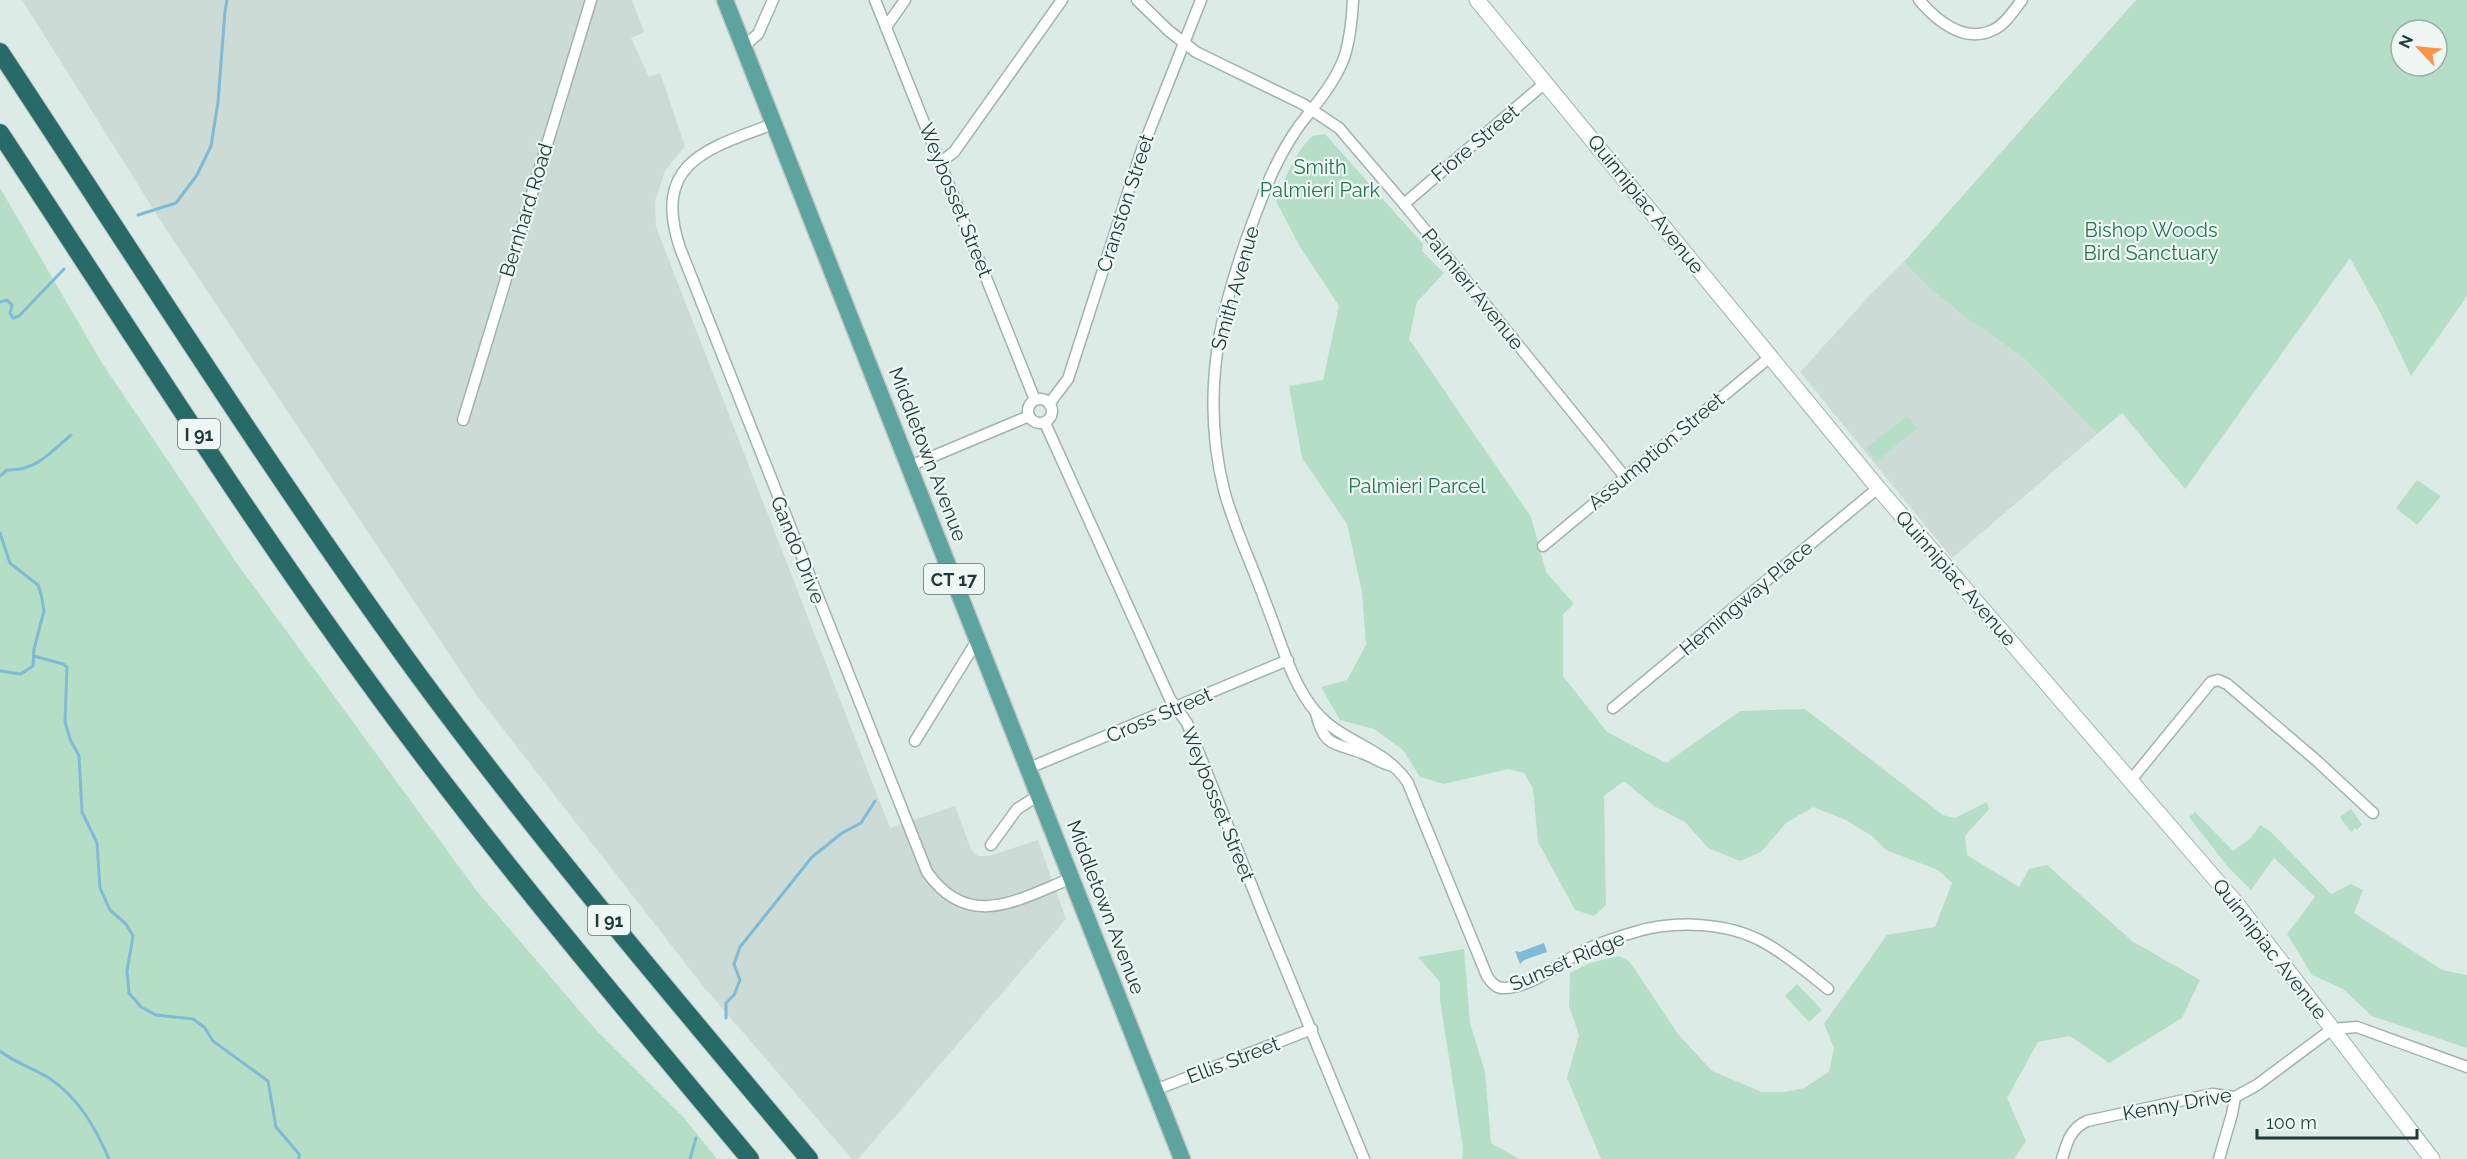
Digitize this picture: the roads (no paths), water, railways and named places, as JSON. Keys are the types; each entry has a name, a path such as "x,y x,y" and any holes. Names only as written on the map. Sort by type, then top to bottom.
{"highway":[{"name":"I 91","path":"0,52 289,489 418,674 572,874 809,1159"},
{"name":"I 91","path":"0,134 255,518 366,680 526,890 750,1159"}],"main road":[{"name":"Middletown Avenue","path":"725,0 776,123 1182,1159"},
{"name":"Quinnipiac Avenue","path":"1477,0 1878,488 2236,903 2432,1159"}],"street":[{"name":"Bernhard Road","path":"463,420 591,0"},
{"path":"744,46 758,34 773,0"},
{"name":"Weybosset Street","path":"876,0 1035,400"},
{"path":"886,27 905,0"},
{"path":"940,162 954,152 1062,0"},
{"name":"Palmieri Avenue","path":"1137,0 1196,52 1313,110 1339,128 1404,204 1625,477"},
{"name":"Cranston Street","path":"1050,404 1068,379 1141,152 1201,0"},
{"name":"Smith Avenue","path":"1288,660 1225,492 1217,453 1213,377 1216,346 1226,304 1258,208 1281,154 1300,124 1330,85 1344,56 1353,0"},
{"path":"1919,0 1941,23 1962,32 1980,33 1993,31 2002,24 2022,0"},
{"name":"Fiore Street","path":"1404,204 1546,82"},
{"name":"Gando Drive","path":"776,123 717,145 703,153 681,175 675,189 671,218 688,270 927,872 935,884 959,902 982,908 994,908 1011,903 1072,878"},
{"name":"Assumption Street","path":"1543,546 1770,357"},
{"path":"1035,400 1045,400 1050,404 1052,414 1045,423 1037,423 1029,416 1030,405 1035,400"},
{"path":"910,466 1029,416"},
{"name":"Weybosset Street","path":"1045,423 1175,708 1187,723 1364,1159"},
{"name":"Hemingway Place","path":"1613,708 1878,488"},
{"path":"915,741 978,639"},
{"name":"Cross Street","path":"1029,768 1288,660"},
{"name":"Sunset Ridge","path":"1288,660 1304,694 1316,712 1322,733 1329,742 1363,753 1379,763 1393,766 1412,789 1487,975 1497,987 1505,988 1533,979 1600,944 1652,927 1679,923 1739,932 1753,937 1773,947 1828,988"},
{"path":"2131,780 2211,682 2218,680 2227,684 2317,761 2373,813"},
{"path":"991,845 1017,809 1040,795"},
{"path":"2332,1029 2357,1027 2467,1067"},
{"name":"Ellis Street","path":"1155,1090 1312,1029"},
{"name":"Kenny Drive","path":"2062,1159 2071,1133 2077,1126 2087,1121 2212,1094 2235,1097 2257,1085 2332,1029"},
{"path":"2219,1159 2235,1097"}],"water":[{"path":"1544,943 1547,952 1524,960 1520,964 1515,951 1520,952"}],"waterway":[{"path":"138,215 176,203 197,175 211,146 218,102 227,0"},
{"path":"0,302 7,300 12,305 10,313 13,318 19,316 64,269"},
{"path":"0,476 7,470 17,470 42,460 71,435"},
{"path":"0,533 10,563 38,585 44,611 34,649 33,666 21,674 0,671"},
{"path":"34,656 67,667 65,722 70,739 79,756 82,812 97,843 100,888 110,910 126,924 133,936 127,971 129,993 141,1007 156,1015 193,1019 204,1027 213,1041 268,1081 276,1127 299,1154 299,1159"},
{"path":"726,1018 726,1003 734,995 740,980 734,964 740,947 812,857 842,833 861,823 875,801"},
{"path":"0,1051 60,1086 85,1114 109,1159"},
{"path":"690,1159 696,1138"}],"park label":[{"name":"Smith Palmieri Park","path":"1320,178"},
{"name":"Bishop Woods Bird Sanctuary","path":"2151,242"},
{"name":"Palmieri Parcel","path":"1417,486"}]}
